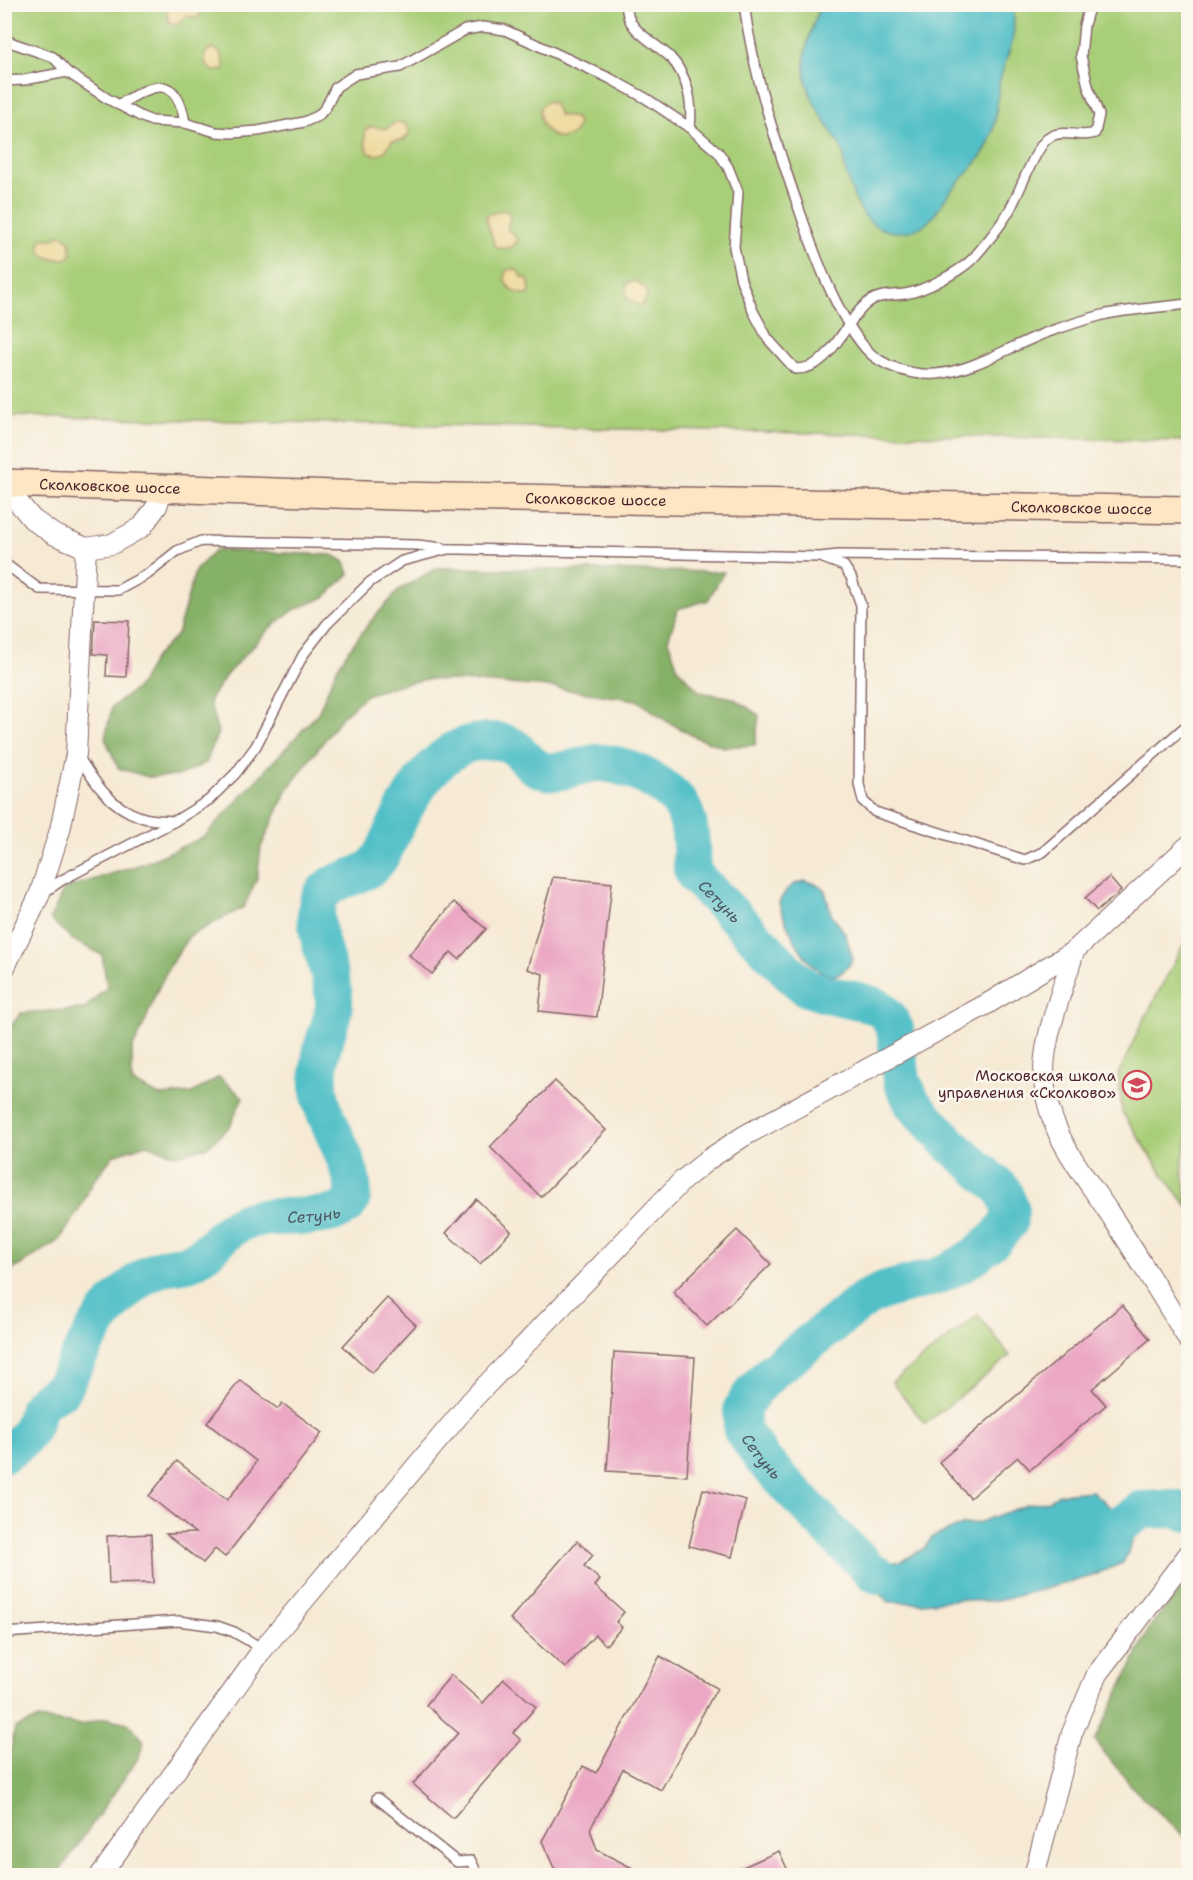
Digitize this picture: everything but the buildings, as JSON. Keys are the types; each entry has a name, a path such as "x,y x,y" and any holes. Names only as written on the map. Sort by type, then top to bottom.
{"street":[{"name":"Сколковское шоссе","path":"4,484 407,496 1188,510"},
{"path":"4,484 32,519 53,534 86,548 112,544 142,527 157,506 163,487"},
{"path":"4,969 39,896 60,830 76,754 86,548"},
{"path":"100,1875 263,1649 471,1401 683,1180 709,1159 744,1136 987,1004 1074,951 1188,846"},
{"path":"1074,951 1048,1042 1044,1072 1052,1119 1075,1164 1108,1210 1188,1339"},
{"path":"1034,1875 1072,1733 1097,1674 1188,1555"}],"lane":[{"path":"627,4 627,16 633,28 670,57 681,71 692,111 690,128"},
{"path":"744,4 748,33 774,136 816,260 848,324 867,350 886,363 913,374 937,374 962,369 1050,331 1107,314 1188,304"},
{"path":"4,40 53,57 67,72 119,105 152,121 184,123 216,132 231,133 304,122 318,116 326,107 336,87 357,74 400,67 465,30 483,27 505,30 609,78 647,99 690,128 719,153 728,167 738,192 736,261 753,311 768,339 795,369 805,369 832,349 848,324 868,302 891,294 905,294 960,269 974,258 1008,213 1039,147 1049,137 1061,132 1090,135 1095,133 1099,115 1088,86 1081,56 1084,24 1090,4"},
{"path":"4,81 24,80 67,72"},
{"path":"119,105 148,89 167,87 174,92 181,105 184,123"},
{"path":"4,563 39,589 85,591 118,590 148,574 177,551 201,541 820,557 838,555 1188,559"},
{"path":"39,896 62,880 175,821 209,800 236,773 256,746 303,655 327,624 370,582 402,561 448,549"},
{"path":"820,557 844,566 851,577 861,605 859,784 863,801 875,812 1025,860 1042,852 1188,724"},
{"path":"76,754 103,795 121,808 143,818 175,821"},
{"path":"4,1633 178,1621 217,1626 234,1632 263,1649"},
{"path":"377,1798 458,1862 471,1861 478,1875"}],"green space":[{"path":"5,5 1188,5 1188,441 5,416"},
{"path":"215,550 333,555 345,562 349,574 325,597 294,610 270,628 226,675 209,701 218,732 206,763 178,776 148,777 118,768 105,738 112,707 138,687 155,657 177,635 195,571"},
{"path":"437,568 724,572 708,600 678,609 668,640 678,669 700,692 733,698 759,715 755,745 724,747 695,737 665,720 637,700 540,686 428,679 366,695 342,717 287,790 261,847 257,878 244,907 189,936 170,965 156,993 132,1050 132,1082 160,1096 192,1093 219,1077 243,1097 230,1126 207,1147 176,1155 146,1144 114,1155 94,1180 60,1240 6,1274 5,1277 5,1033 21,1013 84,1009 107,987 102,955 73,940 50,919 64,889 145,863 204,837 318,713 336,670 371,621 400,589"},
{"path":"1188,936 1188,1137 1183,1159 1183,1173 1188,1207 1162,1173 1122,1112 1118,1075 1140,1027"},
{"path":"978,1315 1010,1356 925,1424 892,1382"},
{"path":"1188,1581 1188,1840 1134,1789 1095,1741 1151,1625"},
{"path":"105,1718 128,1723 144,1741 139,1757 57,1875 5,1875 5,1776 15,1728 38,1719 83,1725"}],"sand":[{"path":"162,5 200,5 201,13 197,18 188,16 174,25 168,21 167,11"},
{"path":"212,48 220,52 224,70 213,71 206,62 206,53"},
{"path":"548,101 554,104 559,115 576,118 578,126 573,134 559,138 542,124 540,107"},
{"path":"396,122 406,125 409,134 403,140 392,141 385,151 378,155 369,153 365,143 365,130 373,127 386,129"},
{"path":"503,210 508,212 510,217 507,229 515,235 517,242 503,248 495,246 486,219 487,215"},
{"path":"59,235 70,241 71,255 65,259 50,258 44,255 39,249 42,239 53,239"},
{"path":"511,269 518,271 523,278 528,279 530,291 528,295 518,293 507,285 506,271"},
{"path":"635,281 646,289 647,295 642,305 639,306 626,297 626,285"}],"water":[{"path":"821,4 1013,5 1012,40 999,84 992,135 986,149 950,192 932,218 914,230 889,231 867,219 859,208 851,188 842,150 810,94 806,81 805,56"},
{"path":"805,881 816,884 825,891 831,914 845,933 853,959 841,972 830,975 818,970 807,960 783,915 779,903 783,894 792,886"},
{"path":"1092,1491 1121,1517 1135,1536 1123,1563 1089,1577 997,1601 960,1599 922,1603 889,1602 830,1548 851,1536 873,1557 886,1562 900,1562 925,1548 932,1537 962,1525 977,1523 1027,1505 1049,1501 1059,1494"}],"waterway":[{"name":"Сетунь","path":"4,1454 27,1435 40,1405 62,1390 104,1315 141,1279 164,1267 193,1261 231,1229 246,1221 257,1218 332,1213 343,1209 350,1202 353,1193 352,1182 322,1105 319,1090 320,1060 334,1004 331,980 319,939 316,913 318,902 328,888 369,869 376,863 418,786 445,757 468,744 484,741 500,742 514,747 534,766 548,772 606,763 632,770 668,791 677,800 686,816 692,869 696,877 807,988 878,1007 888,1016 895,1029 902,1081 913,1104 951,1145 1002,1189 1010,1207 1009,1222 996,1238 962,1264 935,1277 886,1290 867,1298 775,1369 754,1390 742,1408 742,1430 763,1460 842,1543 875,1574 879,1575"},
{"name":"Сетунь","path":"1078,1541 1125,1522 1141,1510 1174,1509 1188,1513"}],"place":[{"name":"Московская школа управления «Сколково»","path":"1137,1085"}]}
